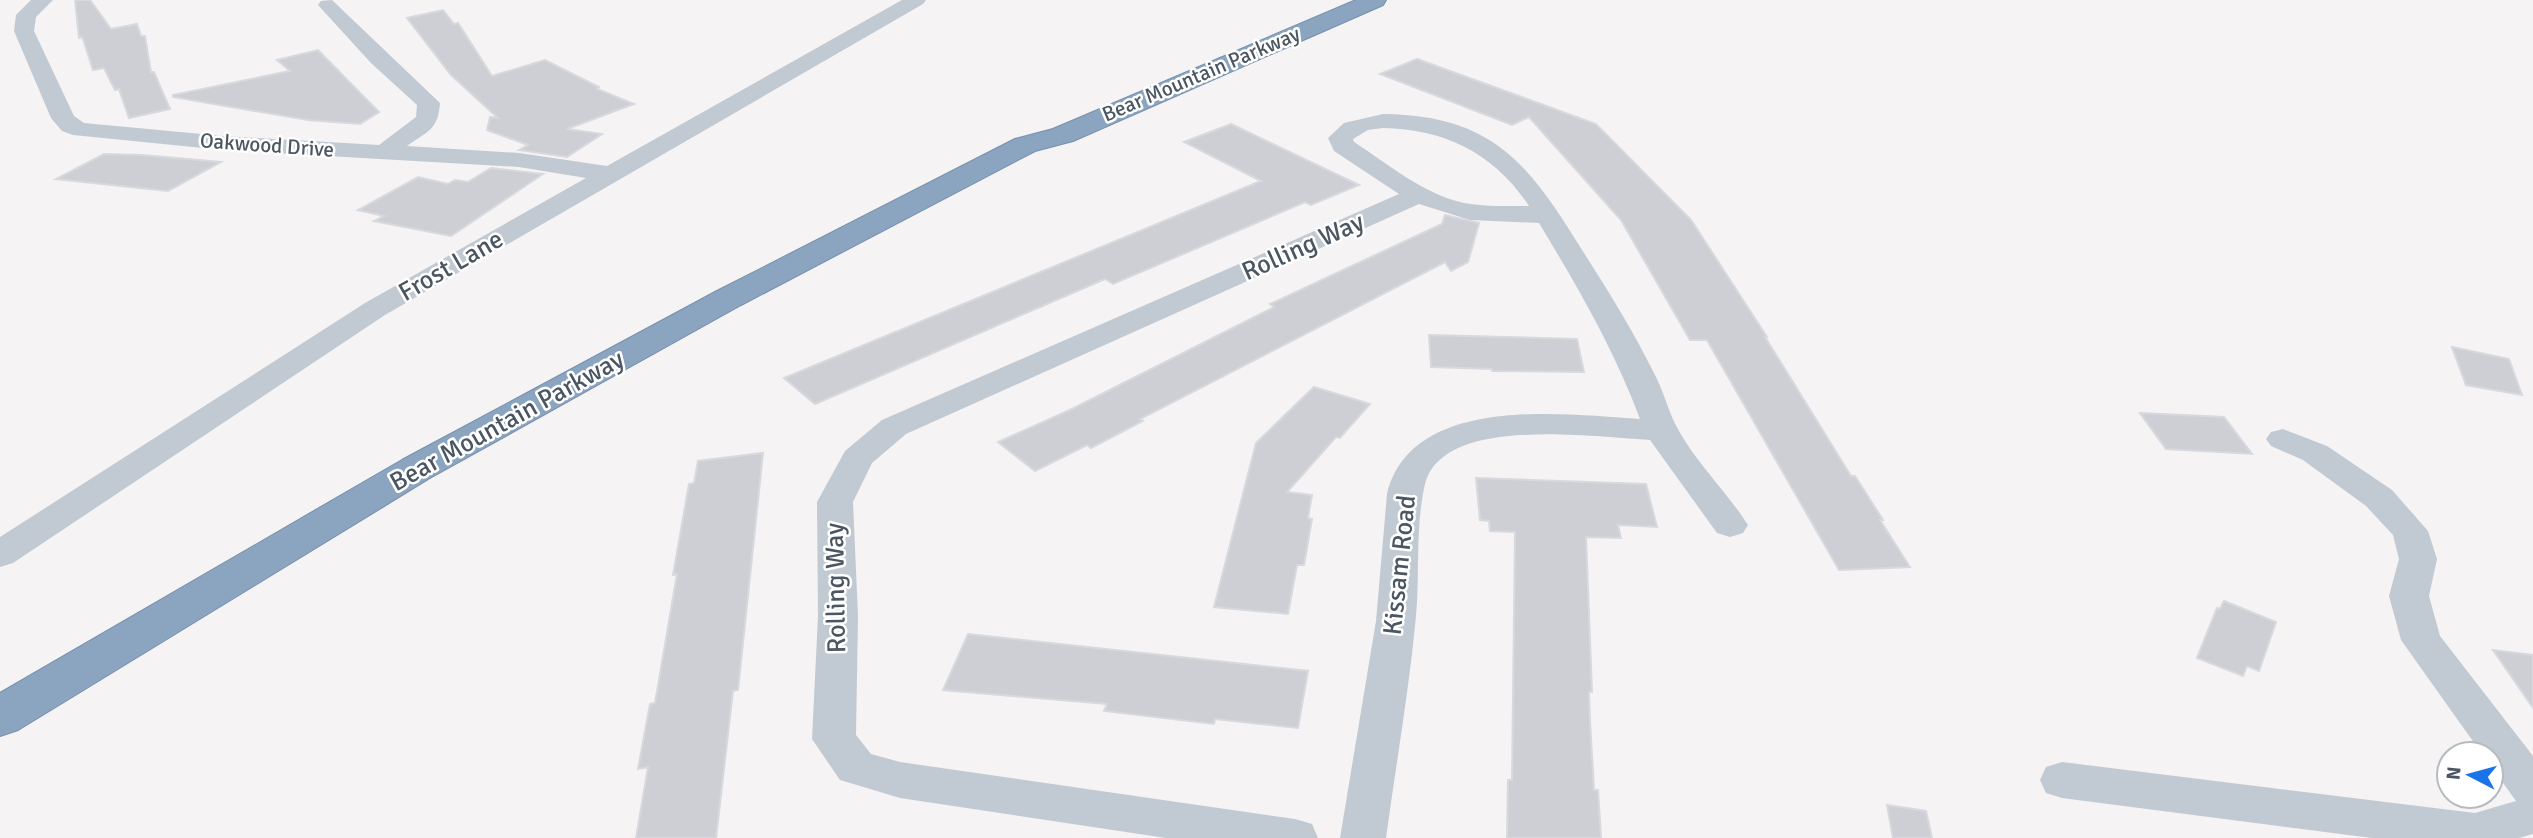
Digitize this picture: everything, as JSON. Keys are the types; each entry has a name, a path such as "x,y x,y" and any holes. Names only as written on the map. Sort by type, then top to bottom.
{"highway":[{"name":"Bear Mountain Parkway","path":"1025,145 1042,127 1344,0"},
{"name":"Bear Mountain Parkway","path":"0,717 428,463 729,298 1025,145 1063,135 1375,0"}],"street":[{"name":"Oakwood Drive","path":"43,0 26,15 24,31 63,118 70,126 81,130 223,143 519,160 609,174"},
{"name":"Frost Lane","path":"0,554 376,309 916,0"},
{"path":"328,5 379,58 429,103 427,120 383,153"},
{"path":"1548,215 1468,210 1447,206 1420,194 1343,146 1340,138 1345,132 1362,124 1380,121 1419,122 1487,148 1506,162 1537,197 1548,215 1598,297 1641,377 1661,430 1730,526"},
{"name":"Rolling Way","path":"1295,838 900,780 856,768 834,739 838,616 835,502 857,458 894,427 1420,194"},
{"name":"Kissam Road","path":"1363,838 1399,592 1405,500 1412,469 1432,448 1457,435 1492,428 1536,425 1661,430"},
{"path":"2283,439 2315,453 2379,498 2410,531 2418,559 2409,596 2421,640 2533,789"},
{"path":"2062,780 2475,832 2533,815"}],"building":[{"path":"75,0 90,0 111,29 137,24 141,36 145,36 151,72 154,72 170,109 129,118 119,89 115,90 104,68 93,70 82,37 79,38"},
{"path":"443,10 454,24 458,23 492,76 545,60 599,87 597,89 634,104 567,129 602,134 567,157 519,150 528,145 487,130 490,117 498,118 451,75 407,18"},
{"path":"318,50 379,112 360,124 308,120 173,97 290,71 277,60"},
{"path":"1417,59 1596,124 1691,220 1767,337 1851,476 1855,476 1883,520 1880,520 1910,567 1839,570 1707,340 1690,340 1621,220 1529,117 1512,125 1380,74"},
{"path":"1231,124 1359,185 1311,205 1305,202 1113,284 1105,279 815,404 784,378 1261,181 1184,142"},
{"path":"104,154 221,162 168,191 56,179"},
{"path":"491,168 543,174 451,236 374,221 384,216 358,210 418,177 448,184 455,180 468,182"},
{"path":"1445,215 1479,223 1468,262 1451,271 1445,262 1140,419 1143,421 1091,448 1087,445 1035,471 998,442 1072,409 1274,307 1270,304 1442,224"},
{"path":"1429,335 1577,339 1584,372 1431,367"},
{"path":"2452,347 2509,359 2522,395 2466,385"},
{"path":"1314,387 1370,404 1287,492 1312,495 1308,518 1312,519 1304,565 1297,565 1288,614 1214,607 1256,443"},
{"path":"2140,413 2224,417 2252,454 2166,449"},
{"path":"763,453 738,690 733,691 716,838 636,838 648,767 638,769 650,704 655,703 689,484 694,483 698,461"},
{"path":"1476,478 1646,484 1657,527 1618,525 1621,538 1586,537 1592,692 1589,692 1590,721 1594,790 1598,790 1601,838 1507,838 1508,780 1512,780 1515,532 1490,531 1489,521 1480,520"},
{"path":"2224,601 2276,622 2259,671 2247,666 2243,676 2197,658 2217,608 2220,609"},
{"path":"968,634 1308,671 1298,728 1215,719 1214,724 1104,711 1107,704 943,690"},
{"path":"2493,650 2533,655 2533,708"},
{"path":"1887,805 1926,811 1932,838 1893,838"}]}
